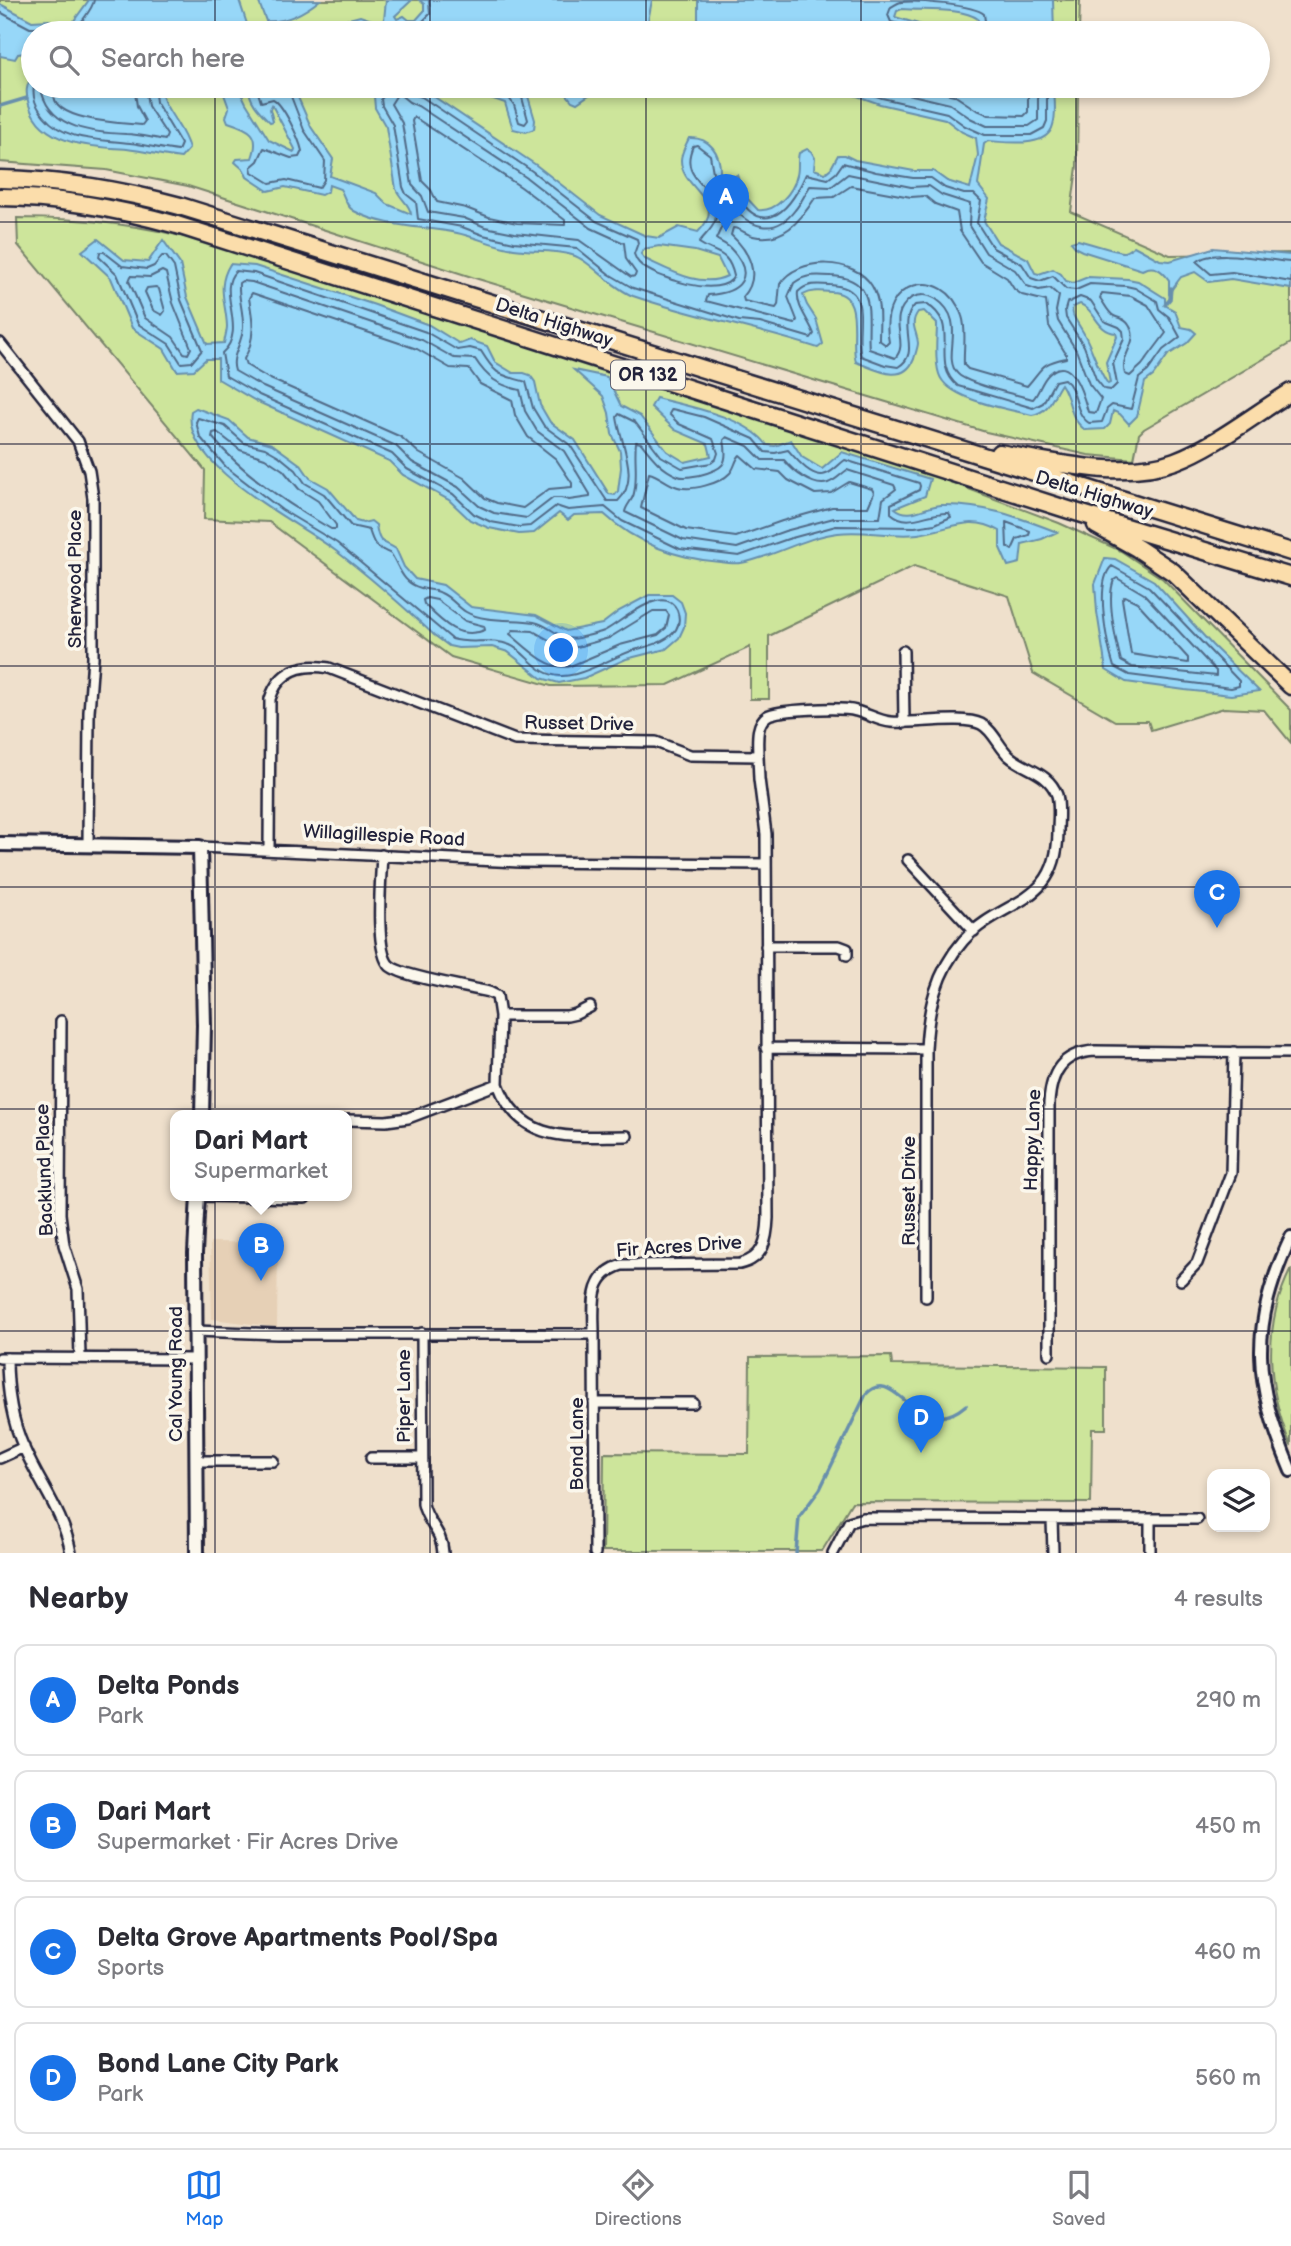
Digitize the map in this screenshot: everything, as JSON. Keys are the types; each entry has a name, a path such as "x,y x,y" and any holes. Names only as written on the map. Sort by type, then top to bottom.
{"highway":[{"name":"Delta Highway","path":"0,179 78,184 180,206 1291,552"},
{"name":"Delta Highway","path":"0,197 114,209 177,225 1069,510 1291,577"},
{"path":"945,445 1096,467 1119,469 1156,466 1175,461 1209,445 1291,392"},
{"path":"1069,510 1137,548 1173,572 1291,686"}],"main road":[{"name":"Willagillespie Road","path":"0,844 200,847"},
{"path":"200,847 204,1018 202,1110"},
{"name":"Cal Young Road","path":"197,1553 195,1331 198,1201"}],"street":[{"name":"Sherwood Place","path":"0,343 78,442 85,456 92,487 93,658 89,712 88,845"},
{"path":"903,651 904,723"},
{"name":"Russet Drive","path":"269,850 270,699 279,681 301,667 329,668 515,740 656,742 690,755 758,756 761,723 766,717 778,712 852,710 884,722 966,721 984,726 1008,755 1045,777 1057,796 1058,847 1049,874 1034,893 974,931 956,950 938,982 929,1014 926,1049 926,1297"},
{"name":"Fir Acres Drive","path":"594,1334 596,1291 605,1273 612,1268 632,1265 740,1264 749,1262 762,1250 766,1242 766,828 758,756"},
{"name":"Willagillespie Road","path":"200,847 519,862 766,864"},
{"path":"382,855 382,953 388,964 404,972 494,993 499,1000 500,1016 498,1084 520,1118 539,1131 559,1136 627,1136"},
{"path":"908,860 974,931"},
{"path":"766,946 839,946 847,949 847,956"},
{"path":"500,1016 567,1016 590,1007"},
{"name":"Backlund Place","path":"61,1021 60,1214 65,1245 78,1289 80,1357"},
{"path":"766,1048 926,1049"},
{"name":"Happy Lane","path":"1049,1354 1049,1103 1051,1084 1060,1067 1070,1056 1089,1051 1291,1053"},
{"path":"1181,1280 1197,1263 1231,1173 1234,1052"},
{"path":"352,1120 386,1121 408,1118 498,1084"},
{"path":"1291,1237 1269,1292 1260,1352 1268,1413 1291,1471"},
{"path":"195,1331 277,1334 594,1334"},
{"name":"Piper Lane","path":"422,1334 424,1510 440,1534 443,1553"},
{"name":"Bond Lane","path":"594,1334 595,1553"},
{"path":"71,1553 58,1510 24,1447 9,1402 4,1358 196,1359"},
{"path":"594,1403 693,1403"},
{"path":"0,1458 24,1447"},
{"name":"Piper Lane","path":"371,1458 422,1458"},
{"path":"196,1461 273,1461"},
{"path":"833,1553 849,1522 863,1518 1197,1519"},
{"path":"1052,1519 1053,1553"},
{"path":"1150,1519 1150,1553"}],"shaded area":[{"path":"210,1242 278,1243 277,1327 212,1319"}],"green space":[{"path":"0,0 1080,0 1079,21 21,21 21,98 1078,98 1077,167 1071,212 1170,255 1291,253 1291,343 1144,429 1139,434 1134,459 1088,455 986,432 478,279 188,186 106,170 0,162"},
{"path":"17,218 112,223 204,242 880,458 1059,523 1121,551 1163,579 1291,710 1291,743 1264,710 1224,708 1151,730 1148,721 1115,721 1033,673 1009,596 914,566 769,636 769,699 750,699 750,647 668,685 551,686 451,657 269,522 204,519 205,470 18,245"},
{"path":"1291,1269 1291,1446 1277,1402 1271,1357 1275,1312"},
{"path":"891,1356 892,1365 1106,1367 1106,1429 1092,1429 1091,1503 852,1502 822,1551 603,1551 604,1453 749,1454 750,1357"}],"water":[{"path":"89,0 239,0 246,21 74,21"},
{"path":"258,0 320,0 295,16 266,21"},
{"path":"386,0 412,0 395,16 397,19 404,16 409,20 416,20 424,11 424,4 419,0 652,0 648,21 384,20"},
{"path":"698,0 1053,0 1054,21 977,21 971,15 952,11 902,9 897,11 895,17 908,21 698,21"},
{"path":"0,4 32,21 21,21 21,54 15,59 0,56"},
{"path":"360,16 375,21 341,21"},
{"path":"27,98 164,98 189,149 181,158 69,141 44,128"},
{"path":"225,98 244,98 269,140 294,152 295,149 272,105 270,109 273,121 270,122 252,98 298,98 311,127 333,159 330,176 376,193 387,204 411,214 396,189 386,127 375,108 374,98 436,98 536,165 600,215 646,236 659,238 679,227 698,232 709,212 707,204 683,170 681,157 689,138 703,140 713,148 719,159 720,174 726,179 737,175 745,196 758,210 777,205 788,195 797,175 799,153 807,149 815,158 814,169 825,173 838,155 845,155 855,160 914,171 933,171 947,181 970,188 978,155 976,138 962,132 945,119 863,98 1054,98 1053,125 1043,138 1015,143 988,141 984,144 978,185 989,199 984,221 998,243 1028,259 1035,273 1053,269 1066,281 1073,283 1088,277 1138,281 1165,298 1165,305 1175,311 1181,327 1196,333 1187,343 1168,355 1153,376 1145,382 1137,416 1129,424 1113,411 1110,424 1105,429 1085,430 1075,419 1061,384 1047,407 1032,415 979,402 954,391 944,383 939,374 936,356 937,324 924,311 918,312 914,320 918,343 909,367 896,374 880,371 856,362 852,308 849,300 842,294 817,291 803,295 816,319 823,344 818,348 679,310 625,292 586,262 572,255 514,249 457,233 379,221 351,209 340,189 329,185 328,191 321,195 285,187 268,191 247,177 235,162 237,159 252,158 254,138 248,130 228,122 226,117 229,108","holes":["659,246 695,251 718,258 727,276 696,279 675,273 645,259 641,254 644,249","1080,304 1100,325 1116,333 1117,337 1106,362 1108,384 1073,315 1073,307"]},
{"path":"491,98 529,98 535,120 534,129 526,132 513,129 505,103"},
{"path":"570,98 584,98 577,103"},
{"path":"98,239 124,260 148,262 163,240 180,264 187,297 207,344 224,343 227,326 223,280 230,264 255,266 375,305 429,325 460,344 470,340 487,346 495,362 513,373 530,375 535,382 540,405 550,422 575,440 609,494 615,495 618,491 620,451 612,434 603,396 574,370 607,377 621,406 640,416 667,451 685,462 711,456 708,444 675,430 651,407 656,398 732,420 758,435 767,445 775,446 791,440 802,457 822,469 842,452 930,479 925,496 895,508 906,513 941,505 972,507 1015,517 1057,532 1022,544 1020,563 1008,566 1000,548 1000,531 979,523 959,524 908,535 858,532 825,535 753,560 736,563 704,560 658,548 629,533 604,514 574,515 568,520 559,513 534,533 519,534 489,528 470,520 449,500 403,475 389,461 256,401 218,379 218,359 206,359 194,370 177,371 164,349 132,328 111,278 82,251"},
{"path":"1078,240 1121,252 1134,246 1160,260 1170,261 1213,248 1291,255 1291,289 1231,279 1209,282 1195,272 1181,277 1169,293 1169,280 1164,273 1150,268 1142,270 1082,251 1071,242"},
{"path":"196,408 229,420 248,437 272,444 301,465 310,478 328,488 356,521 371,521 376,525 380,539 396,549 404,567 415,579 443,585 471,607 536,615 566,631 602,624 619,611 649,595 672,595 681,602 685,613 684,627 679,638 666,649 626,659 584,678 559,683 541,678 508,652 492,647 449,646 336,551 222,472 204,452 193,432 191,411"},
{"path":"1105,558 1115,559 1154,581 1212,645 1259,691 1231,695 1126,682 1106,670 1095,584"}],"waterway":[{"path":"0,106 27,98"},
{"path":"1165,305 1170,299 1171,288"},
{"path":"796,1553 799,1517 820,1489 866,1394 877,1387 887,1388 920,1412 934,1417 949,1415 966,1405"}],"place":[{"name":"Delta Ponds","path":"726,232"},
{"name":"Delta Grove Apartments Pool/Spa","path":"1217,928"},
{"name":"Dari Mart","path":"261,1281"},
{"name":"Bond Lane City Park","path":"921,1453"}]}
